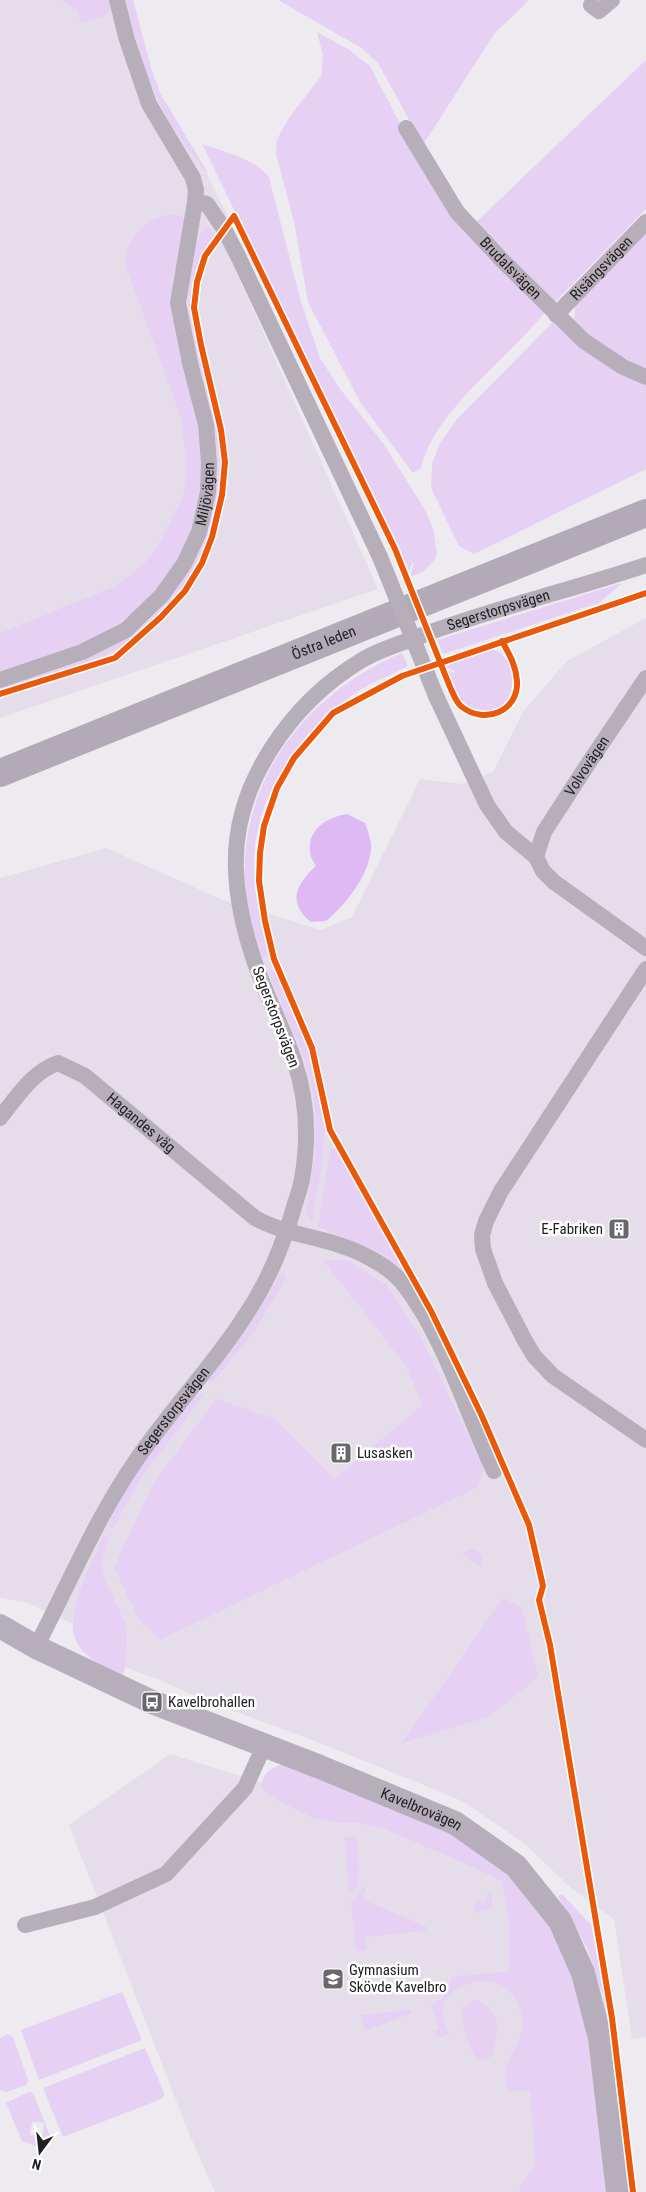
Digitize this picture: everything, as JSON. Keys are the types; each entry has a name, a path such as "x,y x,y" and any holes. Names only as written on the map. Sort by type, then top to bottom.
{"highway":[{"name":"Östra leden","path":"0,773 646,513"}],"main road":[{"name":"Kavelbrovägen","path":"0,1626 36,1648 152,1702 455,1823 516,1866 560,1921 582,1973 600,2038 618,2192"}],"street":[{"name":"Miljövägen","path":"0,680 82,652 126,630 162,595 184,564 199,532 208,492 209,462 206,425 190,363 178,303 196,190 193,178 149,104 127,40 117,0"},
{"path":"591,5 599,11 612,0"},
{"name":"Brudalsvägen","path":"406,128 457,212 556,315 584,341 623,367 646,377"},
{"path":"195,202 207,204 224,229 380,557 436,696 487,805 506,832 536,857 543,871 554,882 646,948"},
{"name":"Risängsvägen","path":"556,315 646,222"},
{"name":"Segerstorpsvägen","path":"36,1648 98,1522 112,1498 159,1428 234,1330 265,1283 286,1232 302,1181 308,1122 295,1062 253,959 240,912 235,866 240,823 254,779 286,727 319,691 362,660 448,626 646,566"},
{"name":"Volvovägen","path":"536,857 544,832 646,678"},
{"path":"646,969 501,1191 486,1221 482,1234 483,1249 494,1283 534,1356 553,1376 646,1440"},
{"name":"Hagandes väg","path":"0,1118 34,1077 46,1068 58,1063 85,1076 254,1218 272,1228 286,1232"},
{"path":"286,1232 364,1255 388,1269 404,1285 425,1318 494,1470"},
{"path":"25,1925 95,1907 166,1874 245,1788 264,1746"}],"shaded area":[{"path":"0,0 126,0 145,71 155,96 163,112 206,172 233,227 222,240 378,589 0,718"},
{"path":"60,0 110,0 111,8 105,16 81,23 78,11"},
{"path":"126,0 133,0 152,71 160,93 206,172 183,142 162,109 150,83 141,56"},
{"path":"278,0 529,0 494,34 423,145 378,63 360,47"},
{"path":"317,32 348,49 370,66 427,175 545,312 530,330 456,405 429,447 421,468 413,473 360,402 308,302 294,222 276,154 277,139 289,118 321,76 323,55"},
{"path":"646,60 646,209 552,305 473,225"},
{"path":"202,144 247,160 269,177 300,299 320,358 340,389 383,443 425,510 433,528 437,554 433,562 424,571 410,577 414,563 412,563 409,572"},
{"path":"172,214 183,216 185,224 172,284 172,314 202,453 200,492 190,531 178,559 160,586 140,606 111,629 88,642 0,671 0,633 114,587 144,564 161,540 183,496 186,476 185,447 180,414 125,265 129,246 139,230 153,220"},
{"path":"205,227 209,227 214,234 202,259 195,280 192,299 193,318 217,425 221,465 219,491 214,516 196,565 166,608 148,626 127,642 97,658 0,690 0,687 94,655 123,640 144,625 162,607 192,564 211,514 218,463 210,407 193,338 188,302 194,254 198,239"},
{"path":"646,231 646,367 644,369 589,338 574,320 576,301"},
{"path":"555,320 646,383 646,469 474,554 459,546 431,488 432,464 440,443 458,418"},
{"path":"622,583 599,603 443,654 437,640"},
{"path":"646,618 646,2037 632,2039 614,1919 572,1889 524,1843 462,1801 328,1746 204,1700 160,1680 122,1666 75,1625 28,1603 0,1598 0,878 106,848 223,900 321,930 352,917 420,779 462,784 493,772 523,712 567,661"},
{"path":"489,649 501,653 508,662 512,673 512,685 509,696 502,705 492,711 479,711 467,706 460,699 448,670 454,673 455,671 447,667 446,663"},
{"path":"402,653 408,666 363,688 336,707 300,745 284,767 271,790 262,814 256,840 254,866 260,923 268,956 262,958 253,929 245,880 247,842 255,806 268,772 287,742 310,714 338,690 368,670"},
{"path":"347,814 365,823 370,836 371,850 366,870 355,889 341,907 326,921 311,922 299,908 297,894 303,880 316,866 310,854 312,837 315,831 326,821"},
{"path":"274,968 300,1027 319,1088 324,1131 323,1154 312,1222 306,1211 315,1155 316,1121 313,1091 304,1058 268,971"},
{"path":"336,1147 411,1281 381,1253 318,1227 330,1149"},
{"path":"323,1260 348,1260 387,1285 422,1339 484,1468 478,1487 160,1640 139,1620 114,1567 153,1484 216,1399 275,1419 335,1479 422,1405 406,1366"},
{"path":"281,1272 286,1276 285,1280 255,1330 212,1383 207,1380 247,1328"},
{"path":"206,1392 139,1481 113,1528 108,1525 124,1493 153,1449 190,1400"},
{"path":"103,1537 109,1537 101,1564 105,1580 127,1627 127,1654 123,1677 91,1659 77,1643 73,1632 73,1619 80,1590"},
{"path":"469,1549 481,1555 481,1567 462,1554"},
{"path":"503,1598 522,1608 538,1675 528,1686 488,1717 402,1743"},
{"name":"Gymnasium Skövde Kavelbro","path":"170,1754 369,1816 514,1882 545,2192 215,2192 190,2136 69,1825"},
{"path":"284,1764 444,1826 512,1873 560,1938 577,1983 590,2051 608,2192 519,2192 519,2189 535,2165 530,2091 508,2090 505,2078 509,2059 520,2037 523,2022 517,2002 508,1989 487,1981 477,1981 458,1988 445,2001 443,2011 449,2034 437,2038 434,2031 439,2029 431,2006 445,1995 452,1977 509,1971 509,1922 502,1881 386,1830 361,1823 339,1823 313,1818 266,1794 261,1785 264,1776 272,1769"},
{"path":"345,1837 354,1837 357,1842 359,1863 357,1885 349,1894"},
{"path":"363,1887 366,1888 362,1899 427,1927 425,1931 365,1937 367,1950 359,1951 356,1949 351,1902"},
{"path":"488,1893 492,1895 492,1907 489,1910 473,1913 478,1901 484,1904"},
{"path":"562,1894 591,1925 608,2011 631,2192 628,2192 603,1997 587,1948 558,1896"},
{"path":"122,1992 142,2040 39,2080 21,2030"},
{"path":"476,2000 491,2009 495,2016 497,2030 493,2055 485,2061 476,2058 462,2022 462,2009 471,2001"},
{"path":"409,2010 411,2013 366,2031 360,2015"},
{"path":"8,2034 13,2037 28,2080 26,2085 6,2092 0,2090 0,2038"},
{"path":"145,2048 164,2096 159,2100 63,2137 43,2088"},
{"path":"29,2092 33,2093 52,2141 36,2146 22,2141 6,2103","holes":["32,2122 44,2123 42,2137 30,2135"]}],"cycle path":[{"path":"0,694 115,658 161,617 185,591 202,563 212,537 222,495 225,462 221,430 194,308 197,282 205,256 234,216 395,549 455,698 460,705 471,712 481,715 499,712 507,707 516,691 515,670 502,641"},
{"path":"633,2192 612,2018 550,1645 539,1600 543,1586 529,1525 481,1414 431,1311 330,1130 312,1048 274,959 265,921 259,881 260,853 264,826 277,788 294,758 333,713 402,676 646,593"}],"place":[{"name":"E-Fabriken","path":"619,1229"},
{"name":"Lusasken","path":"341,1453"},
{"name":"Kavelbrohallen","path":"152,1702"},
{"name":"Gymnasium Skövde Kavelbro","path":"333,1979"}]}
